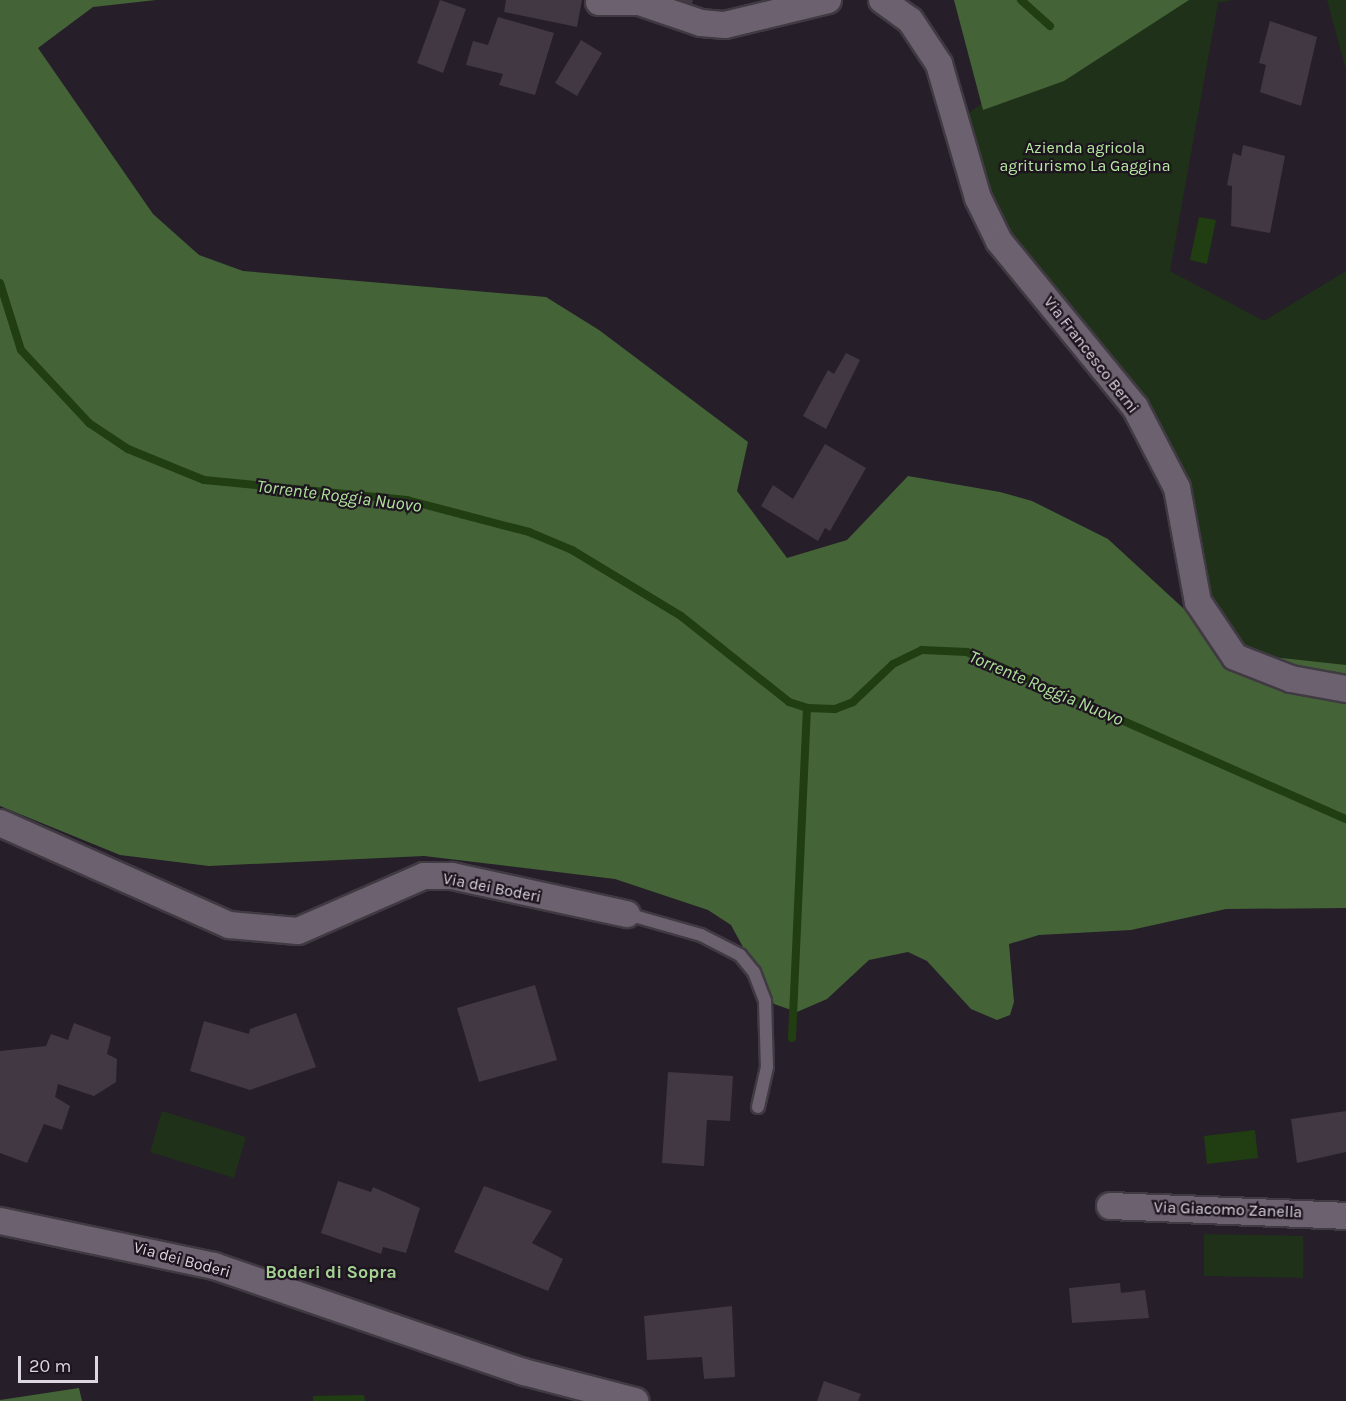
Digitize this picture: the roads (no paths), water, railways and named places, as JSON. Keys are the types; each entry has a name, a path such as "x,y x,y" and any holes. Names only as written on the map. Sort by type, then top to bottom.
{"street":[{"path":"599,2 639,2 701,23 725,25 828,0"},
{"name":"Via Francesco Berni","path":"882,0 910,20 939,64 978,198 999,241 1135,407 1177,488 1198,602 1235,657 1291,679 1346,689"},
{"name":"Via dei Boderi","path":"0,823 229,925 298,931 424,876 452,876 627,914"},
{"name":"Via Giacomo Zanella","path":"1110,1206 1346,1216"},
{"name":"Via dei Boderi","path":"0,1221 213,1266 524,1372 635,1401"}],"lane":[{"name":"Via dei Boderi","path":"627,914 701,935 740,955 754,972 765,1000 767,1067 758,1107"}],"waterway":[{"path":"1021,0 1050,26"},
{"name":"Torrente Roggia Nuovo","path":"0,283 21,350 89,423 128,449 204,480 407,500 529,532 572,550 681,616 789,702 807,708 835,709 853,702 893,664 922,650 967,652 1346,819"},
{"path":"792,1038 807,708"}],"district":[{"name":"Boderi di Sopra","path":"331,1272"}],"park label":[{"name":"Azienda agricola agriturismo La Gaggina","path":"1085,157"}]}
